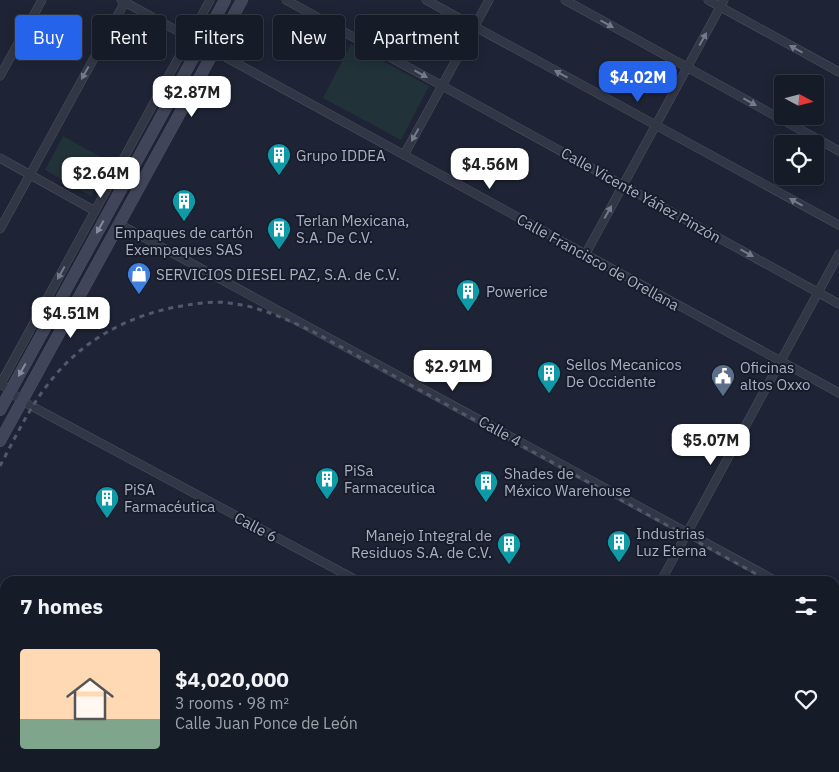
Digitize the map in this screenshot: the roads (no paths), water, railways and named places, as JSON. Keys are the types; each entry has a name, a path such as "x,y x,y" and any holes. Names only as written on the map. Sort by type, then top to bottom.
{"main road":[{"path":"216,15 225,0"},
{"path":"234,15 242,0"},
{"path":"0,410 191,60"},
{"path":"0,441 209,60"}],"street":[{"path":"0,76 42,0"},
{"path":"202,15 210,0"},
{"name":"Calle Vicente Yáñez Pinzón","path":"286,0 839,304"},
{"path":"426,0 454,15"},
{"path":"478,19 489,0"},
{"path":"565,0 839,151"},
{"path":"708,0 722,3 839,72"},
{"path":"0,229 124,1"},
{"name":"Calle Francisco de Orellana","path":"124,1 176,30"},
{"path":"585,255 722,3"},
{"path":"478,28 839,225"},
{"path":"0,384 178,60"},
{"name":"Calle Francisco de Orellana","path":"230,60 839,393"},
{"path":"404,155 456,60"},
{"path":"0,158 95,211"},
{"name":"Calle 4","path":"119,224 767,576"},
{"path":"664,576 839,254"},
{"name":"Calle 6","path":"0,384 22,401 349,576"}],"railway":[{"path":"0,466 38,398 66,363 81,350 113,329 149,314 187,305 224,302 251,307 312,331 760,576"}],"place":[{"name":"Grupo IDDEA","path":"279,176"},
{"name":"Empaques de cartón Exempaques SAS","path":"184,222"},
{"name":"Terlan Mexicana, S.A. De C.V.","path":"279,250"},
{"name":"SERVICIOS DIESEL PAZ, S.A. de C.V.","path":"139,295"},
{"name":"Powerice","path":"468,312"},
{"name":"Sellos Mecanicos De Occidente","path":"549,394"},
{"name":"Oficinas altos Oxxo","path":"723,397"},
{"name":"PiSa Farmaceutica","path":"327,500"},
{"name":"Shades de México Warehouse","path":"486,503"},
{"name":"PiSA Farmacéutica","path":"107,519"},
{"name":"Industrias Luz Eterna","path":"619,563"},
{"name":"Manejo Integral de Residuos S.A. de C.V.","path":"509,565"}]}
